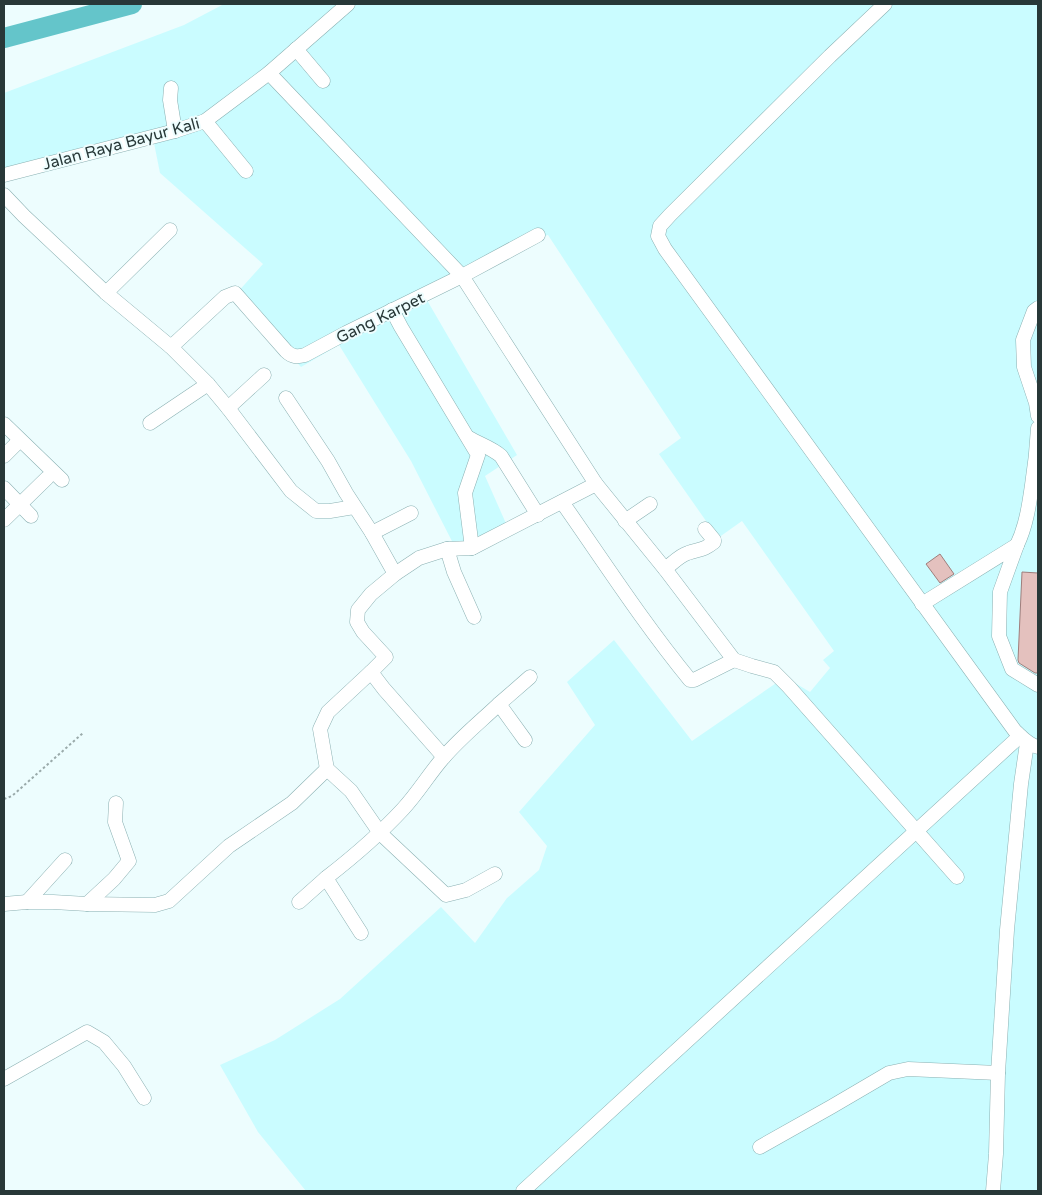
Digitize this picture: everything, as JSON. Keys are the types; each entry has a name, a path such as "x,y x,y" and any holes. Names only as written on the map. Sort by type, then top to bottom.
{"street":[{"name":"Jalan Raya Bayur Kali","path":"4,175 175,131 205,121 269,74 348,4"},
{"path":"885,4 670,215 660,226 658,236 664,249 1009,723 1029,742"},
{"path":"296,49 323,81"},
{"path":"269,74 462,276 596,484 665,569 734,660 774,672 958,877"},
{"path":"171,88 170,100 175,131"},
{"path":"205,121 246,171"},
{"path":"4,194 24,216 106,293 171,347 208,384 291,491 316,511 354,507"},
{"path":"106,293 170,230"},
{"name":"Gang Karpet","path":"171,347 225,297 235,293 291,356 305,354 538,236"},
{"path":"1038,308 1034,311 1023,340 1024,367 1036,403 1038,416"},
{"path":"392,310 478,456 465,493 472,548"},
{"path":"228,408 264,375"},
{"path":"150,423 208,384"},
{"path":"286,398 328,462 395,574"},
{"path":"4,424 62,480"},
{"path":"1038,428 1037,450 1023,532 1000,592 999,636 1012,669 1038,685"},
{"path":"467,437 501,456 538,515"},
{"path":"4,456 15,446"},
{"path":"4,520 47,478"},
{"path":"495,874 466,890 446,895 380,833 351,791 327,768 320,729 328,712 386,657 357,622 358,610 371,594 395,574 420,558 447,549 472,548 596,484"},
{"path":"4,488 31,516"},
{"path":"562,502 632,604 690,680 694,680 734,660"},
{"path":"625,521 650,504"},
{"path":"372,534 411,513"},
{"path":"665,569 687,553 706,548 714,542 705,529"},
{"path":"922,604 1017,545"},
{"path":"447,549 454,572 474,617"},
{"path":"377,666 444,757"},
{"path":"299,902 380,833 404,808 444,757 530,677"},
{"path":"499,704 525,740"},
{"path":"523,1191 916,831 1029,742"},
{"path":"993,1191 1007,930 1021,784 1029,742"},
{"path":"4,904 27,902 155,904 169,901 229,846 292,803 327,768"},
{"path":"87,904 114,879 129,861 114,822 116,802"},
{"path":"27,902 65,860"},
{"path":"326,878 361,933"},
{"path":"4,1079 87,1032 104,1042 124,1066 144,1098"},
{"path":"760,1147 888,1073 908,1069 998,1073"}],"path":[{"path":"4,799 12,796 83,733"}],"shaded area":[{"path":"224,4 1038,4 1038,1191 306,1191 258,1132 220,1065 275,1040 340,999 441,907 475,943 507,898 539,870 547,846 519,812 595,725 567,682 614,640 692,741 785,677 810,692 830,668 823,660 834,651 742,521 718,538 659,454 681,438 548,235 536,238 424,295 517,455 485,476 508,528 457,551 411,461 339,345 301,367 236,294 263,264 160,173 154,143 4,181 4,93 184,25"}],"building":[{"path":"940,554 954,574 940,583 926,564"},
{"path":"1022,572 1038,573 1038,673 1019,663 1018,660"}],"waterway":[{"path":"4,38 132,4"}]}
